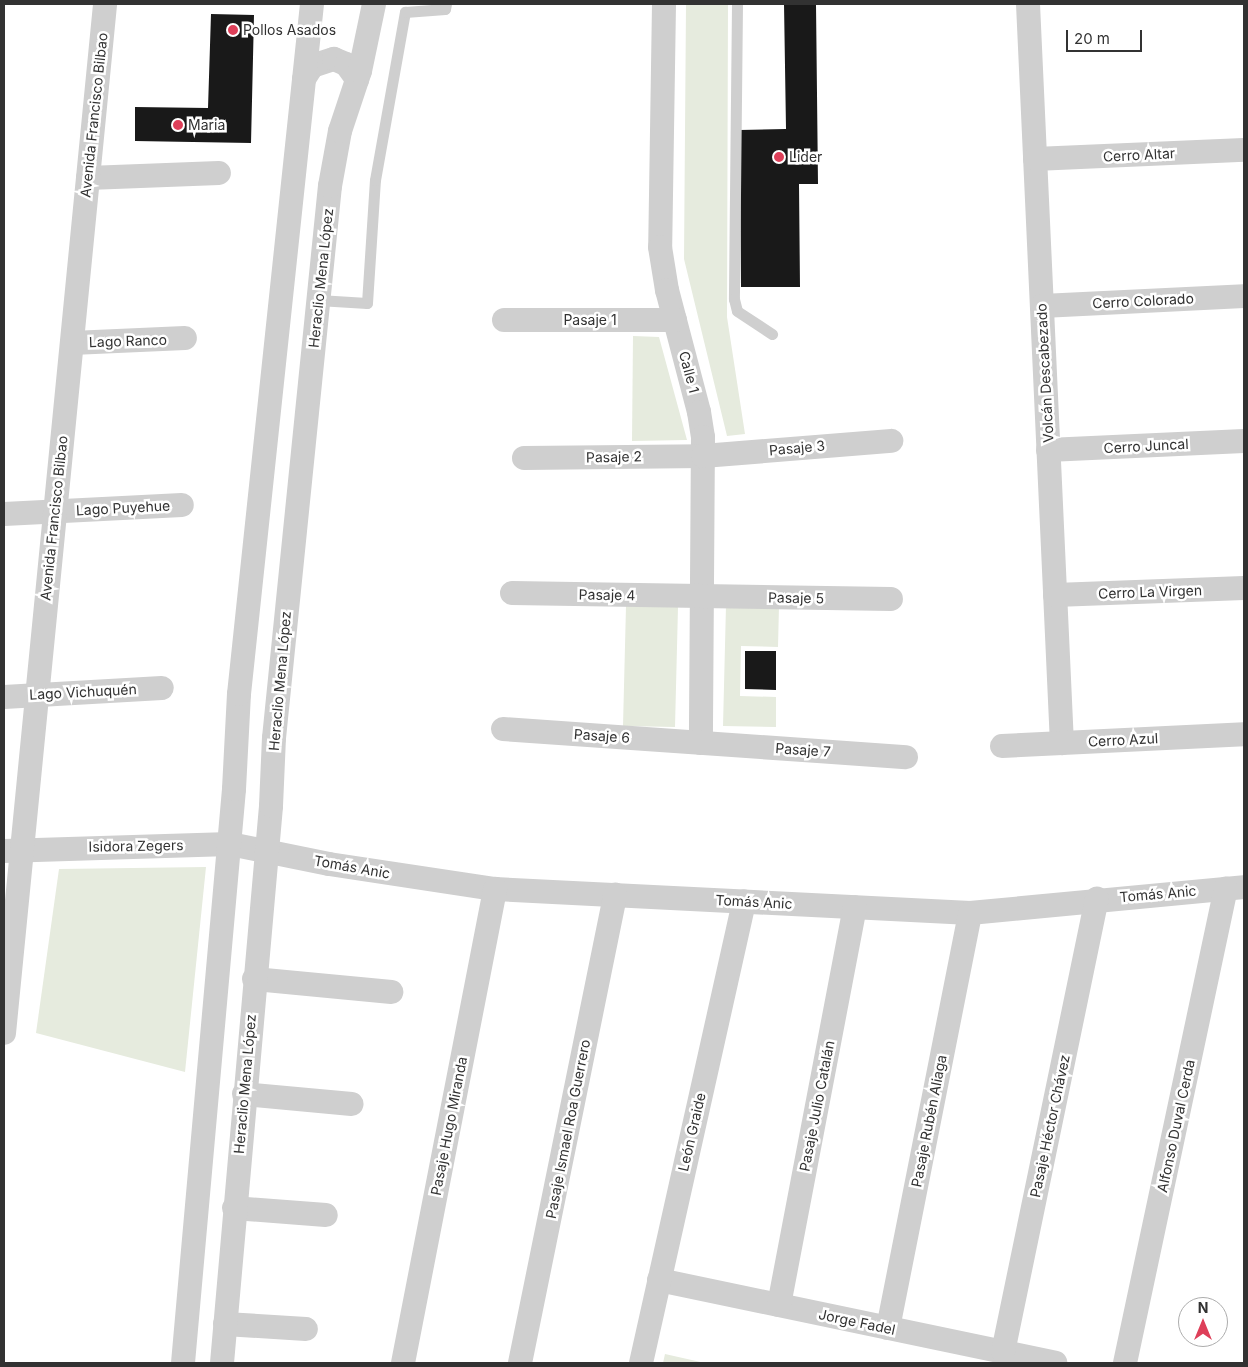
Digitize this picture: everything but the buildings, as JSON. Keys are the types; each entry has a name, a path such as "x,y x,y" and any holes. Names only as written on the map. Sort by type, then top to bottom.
{"street":[{"name":"Avenida Francisco Bilbao","path":"4,1033 13,850 37,695 105,4"},
{"path":"183,1363 230,844 236,726 312,4"},
{"name":"Heraclio Mena López","path":"222,1363 234,1208 267,849 274,738 318,300 335,158 357,79 374,4"},
{"name":"Calle 1","path":"664,4 660,247 699,412 704,456 701,743"},
{"name":"Volcán Descabezado","path":"1028,4 1062,743"},
{"path":"304,79 312,66 334,59 346,64 357,79"},
{"name":"Cerro Altar","path":"1035,159 1244,150"},
{"path":"88,178 219,173"},
{"name":"Cerro Colorado","path":"1042,306 1244,296"},
{"name":"Pasaje 1","path":"504,320 676,320"},
{"name":"Lago Ranco","path":"72,343 185,338"},
{"name":"Pasaje 3","path":"704,456 891,441"},
{"name":"Cerro Juncal","path":"1048,450 1244,441"},
{"name":"Pasaje 2","path":"524,458 704,456"},
{"path":"260,494 270,506 281,508 293,503 299,492"},
{"name":"Lago Puyehue","path":"4,514 182,505"},
{"name":"Cerro La Virgen","path":"1055,596 1244,588"},
{"name":"Pasaje 4","path":"512,593 702,596"},
{"name":"Pasaje 5","path":"702,596 891,599"},
{"name":"Lago Vichuquén","path":"4,697 162,688"},
{"name":"Pasaje 6","path":"503,729 701,743"},
{"name":"Cerro Azul","path":"1002,746 1244,734"},
{"name":"Pasaje 7","path":"701,743 906,757"},
{"name":"Isidora Zegers","path":"13,850 230,844 267,849"},
{"name":"Tomás Anic","path":"267,849 329,864 495,890 970,913 1096,899 1235,888"},
{"name":"Alfonso Duval Cerda","path":"1125,1363 1235,888"},
{"name":"Pasaje Hugo Miranda","path":"403,1363 495,890"},
{"name":"Pasaje Ismael Roa Guerrero","path":"520,1363 615,895"},
{"name":"Pasaje Héctor Chávez","path":"1004,1352 1096,899"},
{"name":"León Graide","path":"641,1363 744,901"},
{"name":"Pasaje Julio Catalán","path":"779,1305 855,907"},
{"name":"Pasaje Rubén Aliaga","path":"888,1328 970,913"},
{"path":"254,980 391,992"},
{"path":"244,1094 352,1104"},
{"path":"234,1208 326,1215"},
{"name":"Jorge Fadel","path":"660,1280 1055,1363"},
{"path":"225,1324 306,1329"}],"lane":[{"path":"318,300 367,303 375,180 405,12 445,10 446,4"},
{"path":"737,4 734,299 737,311 772,334"}],"shaded area":[{"path":"686,4 728,4 727,317 745,434 727,436 684,259"},
{"path":"633,336 659,337 687,440 632,441"},
{"path":"726,605 779,606 778,647 741,646 740,696 776,697 776,727 723,726"},
{"path":"626,606 678,607 675,727 623,726"},
{"path":"206,867 185,1072 36,1033 59,869"},
{"path":"665,1354 705,1363 663,1363"}],"place":[{"name":"Pollos Asados","path":"233,30"},
{"name":"Maria","path":"178,125"},
{"name":"Lider","path":"779,157"}]}
